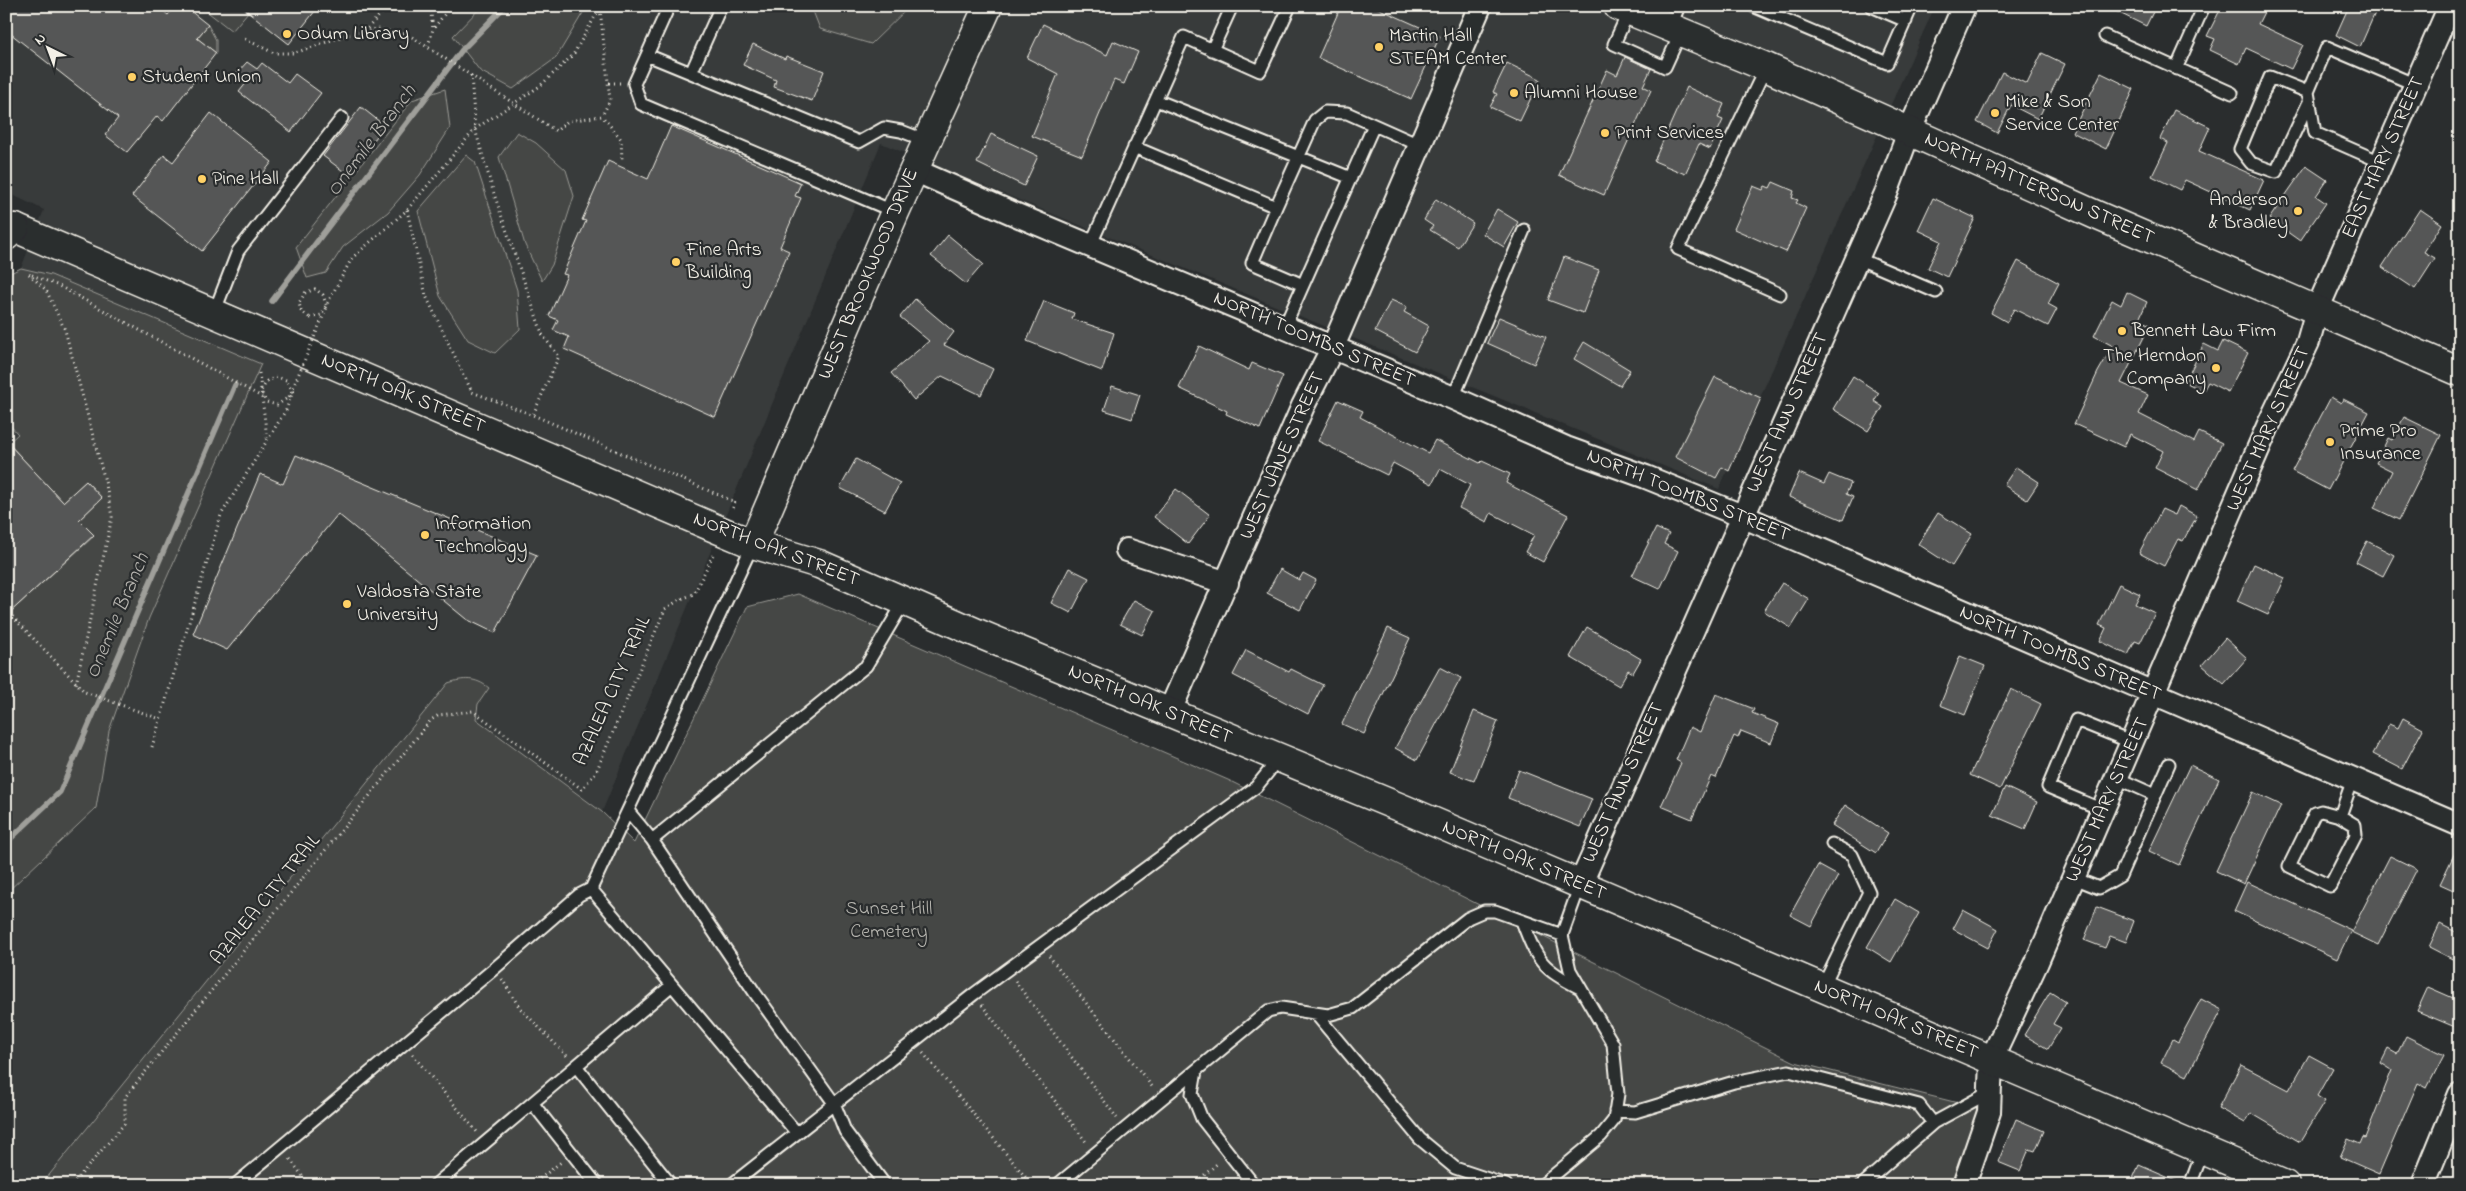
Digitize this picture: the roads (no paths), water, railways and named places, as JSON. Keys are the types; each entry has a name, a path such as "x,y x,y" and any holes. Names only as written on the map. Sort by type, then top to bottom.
{"main road":[{"name":"WEST BROOKWOOD DRIVE","path":"753,544 895,212 988,6"},
{"name":"NORTH PATTERSON STREET","path":"1624,8 1676,22 1766,68 1909,132 2460,372"},
{"name":"NORTH OAK STREET","path":"10,232 214,313 753,544 819,564 2285,1185"}],"street":[{"name":"WEST JANE STREET","path":"1169,713 1303,406 1332,349 1480,6"},
{"name":"WEST ANN STREET","path":"1580,885 1887,191 1909,132 1964,6"},
{"name":"EAST MARY STREET","path":"2318,310 2450,6"},
{"name":"NORTH TOOMBS STREET","path":"914,170 1332,349 1453,398 1566,448 1742,516 2460,825"},
{"name":"WEST MARY STREET","path":"1964,1185 1989,1112 1991,1060 2118,778 2265,435 2308,342 2318,310"},
{"path":"1127,550 1227,583"},
{"path":"2423,1185 2460,1094"}],"lane":[{"path":"669,6 634,84 641,104 895,212"},
{"path":"691,73 721,6"},
{"path":"1212,50 1232,6"},
{"path":"1090,246 1184,37 1260,71 1290,6"},
{"path":"1753,6 1887,63 1912,6"},
{"path":"1871,6 1906,21"},
{"path":"2176,69 2204,6"},
{"path":"1624,8 1614,44 1665,67 1676,22"},
{"path":"2105,36 2232,94"},
{"path":"2381,162 2315,133 2308,98 2270,77 2240,149 2251,163 2276,172 2308,98 2327,47 2416,84"},
{"path":"647,55 859,142 884,128 927,141"},
{"path":"1766,68 1678,249 1780,294"},
{"path":"1156,100 1351,178"},
{"path":"1303,284 1252,263 1315,120 1325,112 1347,113 1419,144"},
{"path":"214,313 238,251 342,118"},
{"path":"1284,328 1374,125"},
{"path":"1134,147 1276,207"},
{"path":"1453,398 1524,230"},
{"path":"1857,258 1936,292"},
{"path":"234,1185 495,968 579,895 591,889 753,544"},
{"path":"652,840 866,666 904,601"},
{"path":"2103,810 2048,787 2076,720 2133,743"},
{"path":"731,1185 796,1132 974,994 1256,787 1276,757"},
{"path":"2074,878 2099,888 2120,876 2169,764"},
{"path":"2118,778 2155,795"},
{"path":"2340,816 2352,779"},
{"path":"628,811 652,840 755,993 834,1103 845,1131 884,1185"},
{"path":"2321,811 2340,816 2355,825 2356,835 2330,886 2289,866 2315,813 2321,811"},
{"path":"1822,988 1869,892 1852,854 1832,844"},
{"path":"1542,1185 1601,1136 1614,1120 1618,1094 1613,1044 1570,970 1562,935 1580,885"},
{"path":"591,889 796,1132"},
{"path":"1057,1185 1268,1011 1281,1008 1328,1015 1354,1008 1468,918 1484,911 1496,911 1562,935"},
{"path":"1522,921 1542,964 1561,979 1580,988"},
{"path":"435,1185 672,985"},
{"path":"1315,1012 1420,1139 1455,1168 1506,1185"},
{"path":"576,1066 671,1185"},
{"path":"1196,1071 1192,1094 1202,1119 1254,1185"},
{"path":"1615,1111 1636,1112 1734,1082 1789,1071 1919,1105 1933,1122"},
{"path":"1862,1185 1933,1122 1990,1092"},
{"path":"533,1104 598,1185"},
{"path":"2190,1185 2203,1151"}],"waterway":[{"name":"Onemile Branch","path":"272,301 462,50 505,6"},
{"name":"Onemile Branch","path":"6,843 60,792 235,385"}],"place":[{"name":"Odum Library","path":"287,34"},
{"name":"Martin Hall STEAM Center","path":"1379,47"},
{"name":"Student Union","path":"132,77"},
{"name":"Alumni House","path":"1514,93"},
{"name":"Mike & Son Service Center","path":"1995,113"},
{"name":"Print Services","path":"1605,133"},
{"name":"Pine Hall","path":"202,179"},
{"name":"Anderson & Bradley","path":"2298,211"},
{"name":"Fine Arts Building","path":"676,262"},
{"name":"Bennett Law Firm","path":"2122,331"},
{"name":"The Herndon Company","path":"2216,368"},
{"name":"Prime Pro Insurance","path":"2330,442"},
{"name":"Information Technology","path":"425,535"},
{"name":"Valdosta State University","path":"347,604"}],"park label":[{"name":"Sunset Hill Cemetery","path":"889,920"}]}
